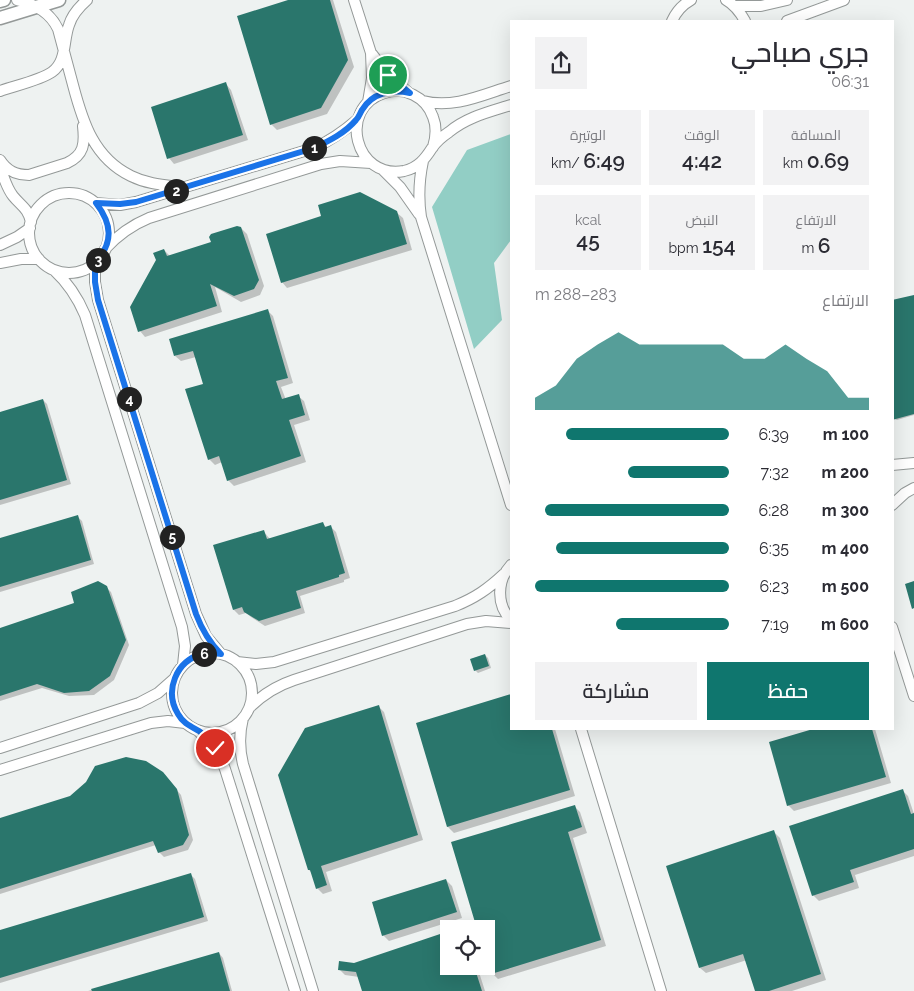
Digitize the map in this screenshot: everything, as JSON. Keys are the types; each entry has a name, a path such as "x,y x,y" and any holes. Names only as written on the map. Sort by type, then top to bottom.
{"street":[{"path":"0,1 4,0"},
{"path":"17,0 36,6 55,23 82,117 90,135 101,152 115,166 132,177 151,183 186,187"},
{"path":"0,18 59,0"},
{"path":"0,91 51,74 60,65 71,19 87,0"},
{"path":"354,0 371,53 372,78 368,102"},
{"path":"672,20 679,5 692,0"},
{"path":"730,3 761,6 787,0"},
{"path":"790,20 844,0"},
{"path":"730,3 741,13 744,20"},
{"path":"371,53 388,75 410,93 422,100 437,104 452,104 510,86"},
{"path":"410,93 392,91 383,93 368,102 358,119 356,135 365,157 383,170 408,196 421,217"},
{"path":"383,170 404,171 423,161 429,154 436,137 436,126 434,117 422,100"},
{"path":"433,146 449,131 468,120 510,105"},
{"path":"0,160 11,172 22,175 73,160 82,151 84,144 82,117"},
{"path":"96,203 120,204 136,202 314,148 342,133 358,119"},
{"path":"105,249 130,227 149,218 320,164 340,161 371,163"},
{"path":"423,161 419,183 421,217 510,502"},
{"path":"0,167 10,191 28,211 30,239 33,250 39,259 54,270 69,286 76,295 85,315 182,627 185,646 183,665"},
{"path":"0,245 17,237 30,225 35,212 49,198 58,194 68,193 88,197 96,203 108,224 109,237 105,249 95,263 88,268 71,273 54,270"},
{"path":"0,263 21,259 39,259"},
{"path":"95,263 95,282 98,300 196,614 206,636 221,654"},
{"path":"894,465 914,462"},
{"path":"894,503 914,488"},
{"path":"238,662 256,664 274,662 455,606 481,593 509,567"},
{"path":"509,567 501,585 500,596 502,607 510,619"},
{"path":"249,708 270,691 284,683 467,624 486,621 510,621"},
{"path":"894,633 914,696"},
{"path":"0,748 139,703 158,693 174,678 183,665 191,658 201,654 211,652 230,657 238,662 246,672 251,683 252,696 249,708 243,718 228,730 208,733 198,731"},
{"path":"174,678 172,698 179,716 185,723 207,738 215,748 225,768 293,988"},
{"path":"243,718 239,741 243,764 313,991"},
{"path":"0,770 151,723 168,721 185,723"},
{"path":"581,730 661,991"}],"shaded area":[{"path":"510,134 510,241 494,263 502,320 474,349 432,207 467,150"}],"building":[{"path":"288,0 330,0 348,60 321,108 270,125 237,16"},
{"path":"226,82 243,135 167,159 151,107"},
{"path":"360,192 397,211 407,244 281,283 266,234 321,216 318,205"},
{"path":"237,226 241,227 259,280 254,289 234,296 210,284 217,306 138,332 130,307 156,260 153,253 164,249 167,256 211,242 209,237 211,234"},
{"path":"914,295 914,414 894,419 894,300"},
{"path":"268,309 288,378 276,381 282,399 299,394 305,415 289,420 301,456 227,481 219,456 208,460 185,389 203,384 193,351 174,356 169,339"},
{"path":"43,399 67,480 0,500 0,412"},
{"path":"78,515 91,560 0,587 0,538"},
{"path":"323,522 325,527 331,525 345,573 339,575 339,577 296,591 301,608 259,621 244,612 242,607 233,610 213,545 264,530 267,539"},
{"path":"98,581 107,586 126,640 110,676 89,691 64,693 37,684 0,696 0,628 74,603 71,592"},
{"path":"914,581 914,608 912,609 905,584"},
{"path":"485,654 489,666 474,671 470,659"},
{"path":"510,694 510,730 552,730 570,790 447,827 416,723"},
{"path":"379,705 418,835 321,866 327,885 316,889 310,870 308,870 278,775 305,728"},
{"path":"810,730 872,730 886,777 787,806 769,742"},
{"path":"126,757 146,761 163,772 177,789 189,835 183,845 158,853 153,841 0,889 0,818 70,796 86,782 95,766"},
{"path":"903,789 911,814 914,813 914,849 850,870 854,882 812,896 789,826"},
{"path":"575,805 582,827 568,832 601,940 495,973 495,920 474,920 451,842"},
{"path":"774,830 821,974 769,991 755,991 743,954 699,968 666,866"},
{"path":"191,873 204,917 0,978 0,930"},
{"path":"446,879 457,912 382,936 372,902"},
{"path":"440,934 440,975 477,975 482,991 362,991 356,972 338,970 339,961 354,963"},
{"path":"219,952 230,991 92,991 91,989"}],"route":[{"path":"215,748 207,738 185,723 174,707 172,698 174,678 183,665 191,658 201,654 211,652 221,654 200,626 98,300 95,282 95,263 105,249 109,237 108,224 96,203 120,204 136,202 324,144 342,133 358,119 368,102 375,97 392,91 410,93 388,75"}]}
